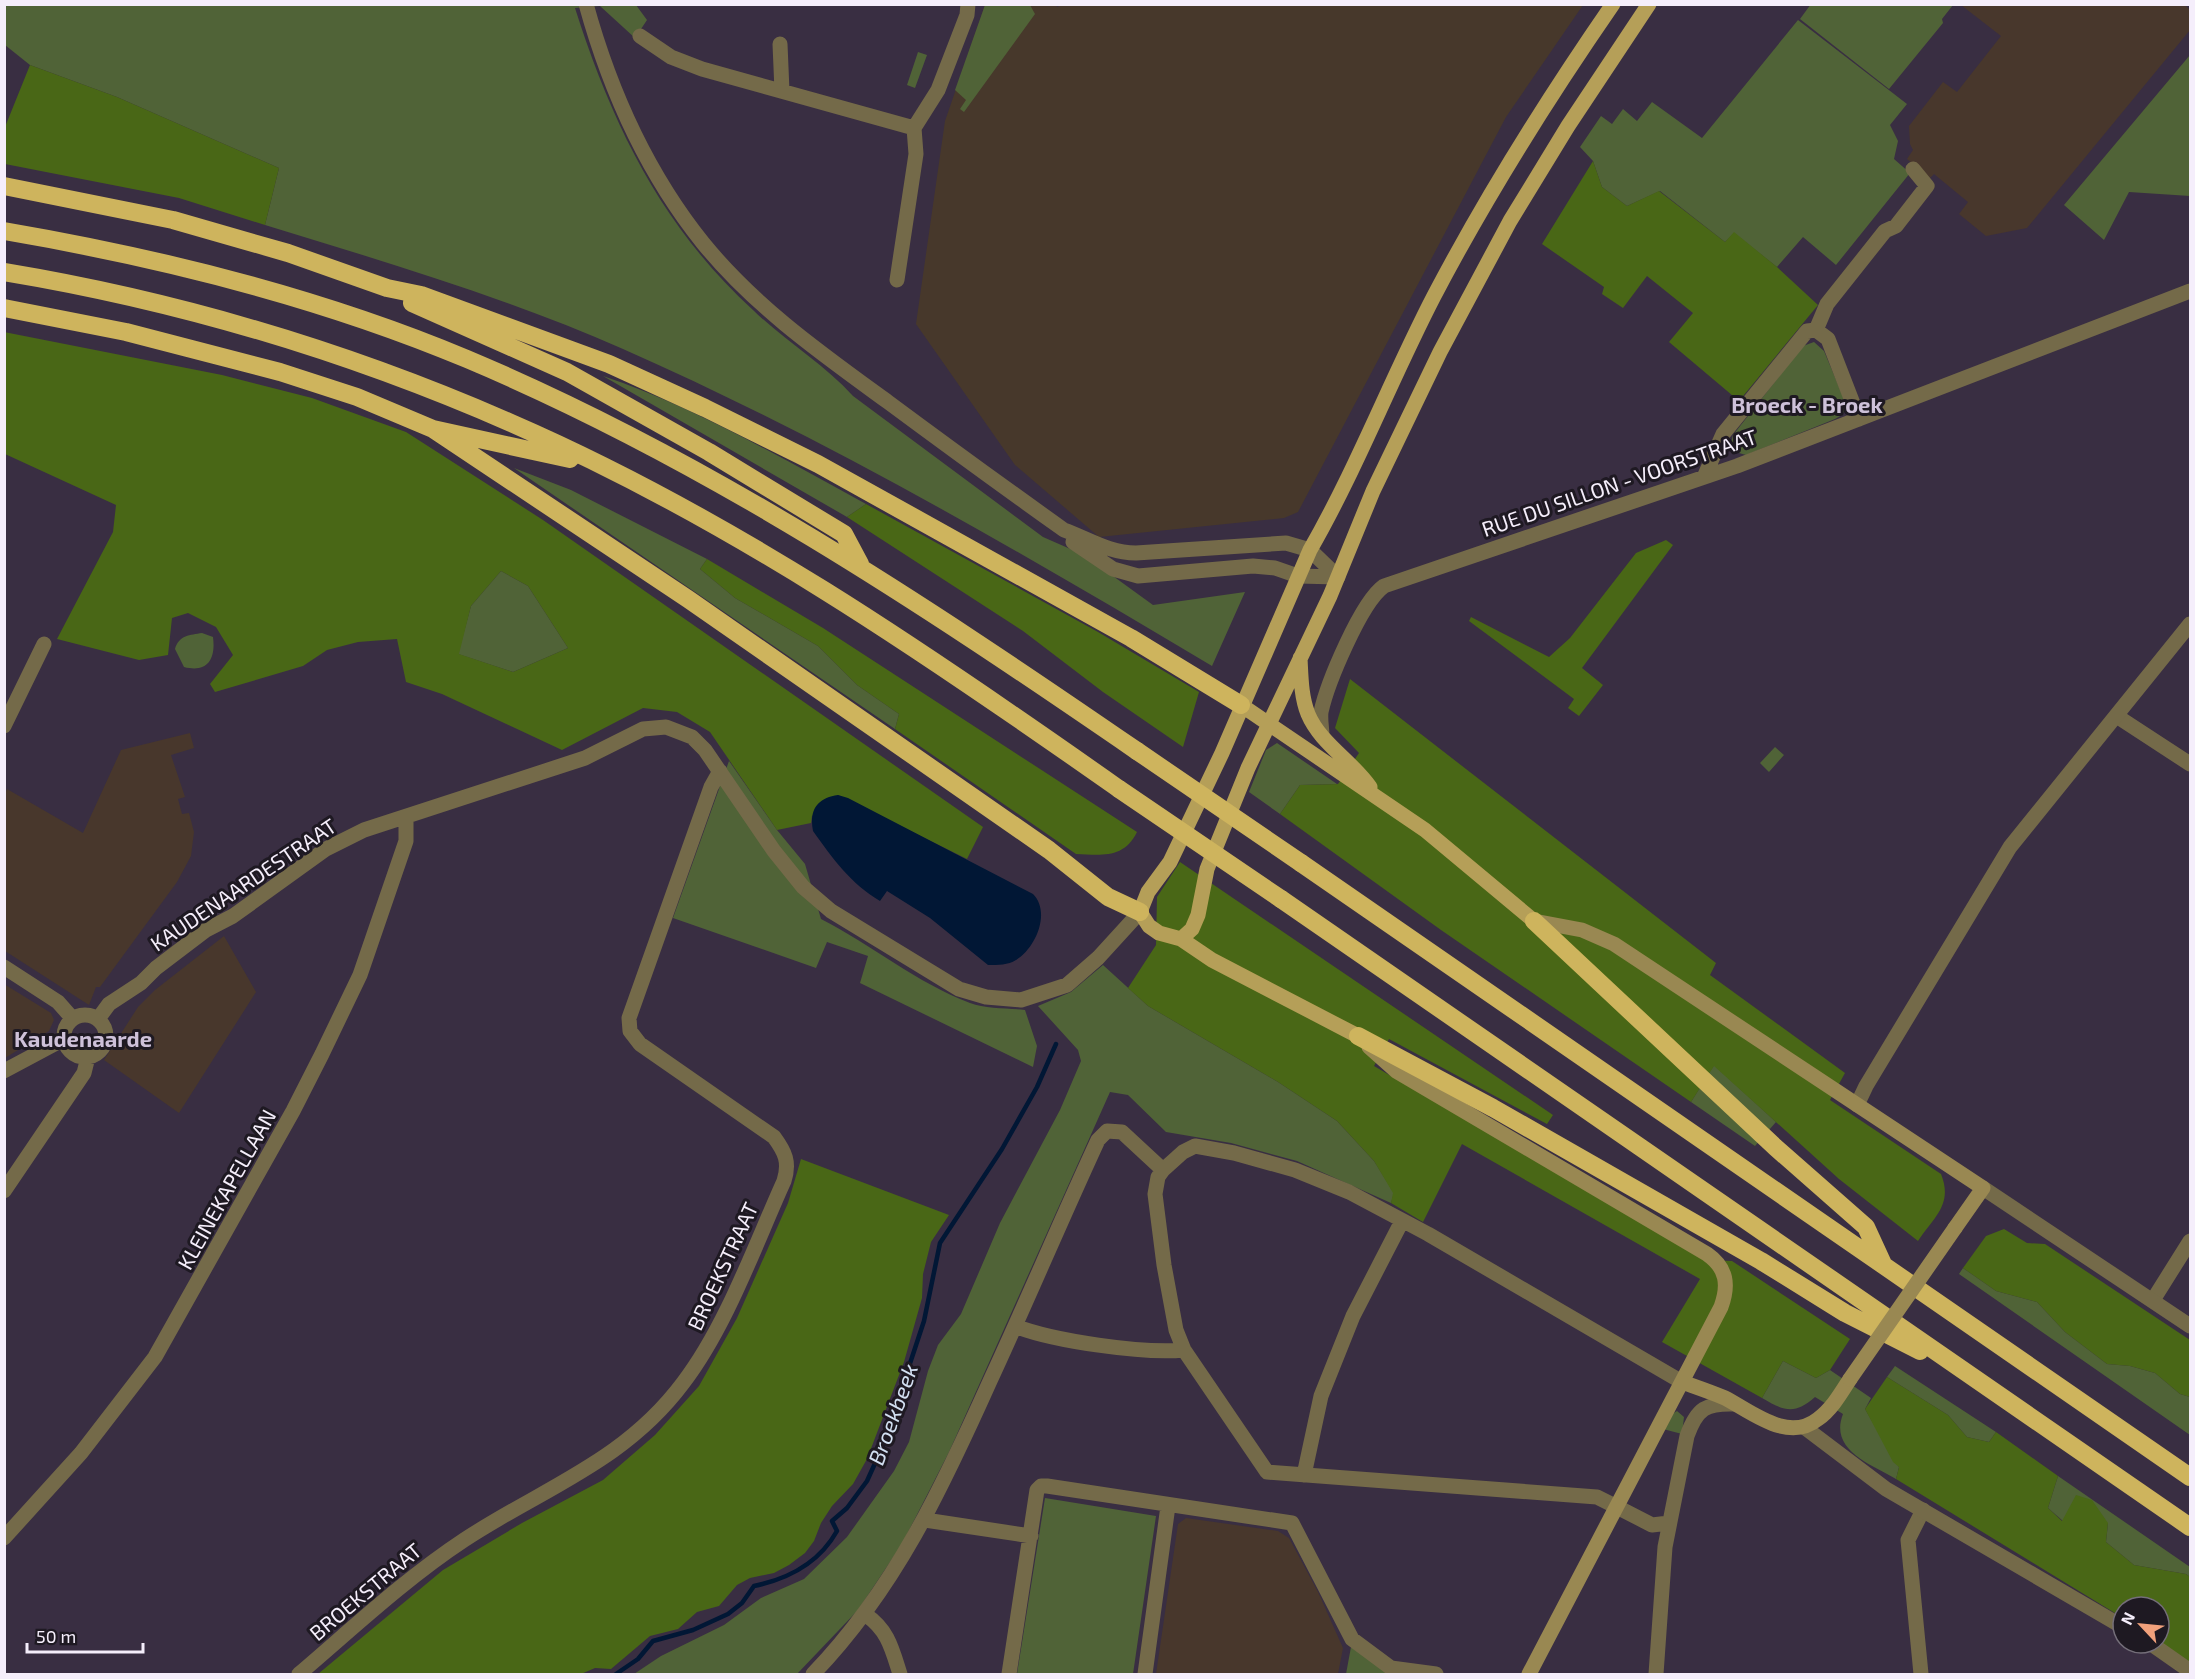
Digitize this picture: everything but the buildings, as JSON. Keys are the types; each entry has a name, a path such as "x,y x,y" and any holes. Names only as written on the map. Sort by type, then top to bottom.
{"highway":[{"path":"4,186 173,220 288,253 387,288 421,295 609,364 818,464 1131,638 1241,705"},
{"path":"4,231 85,245 299,299 466,358 617,427 742,494 861,566 974,639 2190,1477"},
{"path":"4,272 72,283 184,309 291,339 405,379 514,424 675,504 766,555 932,659 2190,1527"},
{"path":"387,288 416,304 567,372 709,452 844,534 861,566"},
{"path":"4,308 126,332 280,372 357,398 433,429 598,465"},
{"path":"433,429 688,599 1049,849 1108,897 1140,912"},
{"path":"1534,921 1775,1148 1866,1227 1884,1266"},
{"path":"1358,1036 1584,1159 1845,1313 1983,1384"}],"main road":[{"path":"1529,1674 1725,1296 1726,1277 1719,1264 1678,1236 1396,1071 1358,1036 1212,960 1181,939 1159,933 1149,926 1140,912 1148,892 1170,862 1222,753 1310,550 1329,519 1396,372 1436,294 1517,152 1613,4"},
{"path":"1181,939 1192,929 1198,915 1207,868 1268,724 1338,577 1403,427 1474,286 1568,126 1649,4"},
{"path":"1300,657 1302,694 1308,715 1322,736 1357,768 1375,794"},
{"path":"1241,705 1375,794 1441,843 1534,921 1582,930 1614,944 1781,1057 1983,1188 1833,1405 1818,1420 1804,1427 1788,1428 1773,1424 1735,1404 1682,1382"}],"street":[{"path":"897,280 916,154 914,128 938,90 967,15 968,4"},
{"path":"586,5 616,98 643,152 703,243 734,277 798,336 1064,530 1120,553 1286,543 1310,550 1338,577"},
{"path":"640,36 671,57 914,128"},
{"path":"780,44 782,91"},
{"path":"1705,475 1723,434 1800,336 1816,330 1827,304 1885,231 1896,226 1927,186 1913,169"},
{"name":"RUE DU SILLON - VOORSTRAAT","path":"1322,736 1321,715 1336,670 1362,613 1380,589 1402,579 1737,466 2190,291"},
{"path":"1816,330 1828,339 1859,419"},
{"path":"1064,530 1074,542 1113,569 1126,574 1138,576 1253,566 1275,568 1298,576 1338,577"},
{"path":"1857,1105 1866,1086 2010,847 2118,717 2190,624"},
{"path":"4,726 44,644"},
{"path":"2118,717 2190,764"},
{"name":"KAUDENAARDESTRAAT","path":"98,1019 109,1004 141,983 164,962 326,849 358,832 585,758 652,727 672,728 698,742 717,766"},
{"path":"717,766 774,851 803,887 831,911 959,989 986,997 1021,1000 1067,985 1098,958 1140,912"},
{"name":"BROEKSTRAAT","path":"299,1674 426,1565 489,1524 593,1466 622,1446 683,1383 711,1341 788,1170 786,1152 774,1137 640,1044 630,1032 629,1018 717,766"},
{"name":"KLEINEKAPELLAAN","path":"4,1538 81,1453 155,1357 268,1156 322,1054 360,975 406,841 406,818"},
{"path":"4,967 58,1002 73,1019"},
{"path":"87,1015 98,1019 105,1030 106,1037 100,1050 88,1057 75,1055 70,1051 64,1039 65,1028 73,1019 87,1015"},
{"path":"4,1071 64,1039"},
{"path":"4,1191 84,1073 88,1057"},
{"path":"813,1674 866,1615 924,1520 957,1456 1102,1135 1112,1130 1122,1132 1163,1170"},
{"path":"1669,1523 1652,1525 1597,1497 1267,1472 1184,1350 1176,1330 1164,1265 1155,1194 1158,1177 1163,1170 1191,1147 1234,1153 1295,1170 1338,1187 1402,1221 1682,1382"},
{"path":"1983,1188 2190,1326"},
{"path":"1304,1474 1321,1396 1353,1316 1402,1221"},
{"path":"2153,1300 2190,1241"},
{"path":"1015,1326 1035,1334 1160,1352 1184,1350"},
{"path":"1656,1674 1660,1599 1669,1523 1683,1454 1693,1421 1702,1409 1715,1403 1735,1404"},
{"path":"1804,1427 1862,1473 2111,1620"},
{"path":"1009,1674 1037,1490 1041,1486 1292,1523 1352,1639 1391,1668 1436,1674"},
{"path":"1145,1674 1168,1506"},
{"path":"1921,1674 1908,1540 1923,1510"},
{"path":"924,1520 1031,1536"},
{"path":"866,1615 880,1624 889,1638 900,1674"},
{"path":"2167,1655 2190,1671"}],"shaded area":[{"path":"1052,4 1058,7 1060,4 1583,5 1506,117 1298,512 1284,518 1099,537 1015,465 916,324 945,121 985,5"},
{"path":"2184,4 2190,10 2190,30 2027,228 1986,236 1959,214 1968,202 1934,174 1930,178 1907,159 1913,150 1910,144 1909,126 1943,82 1957,92 2001,36 1961,5"},
{"path":"190,733 194,748 171,755 185,797 178,799 182,814 189,813 194,832 191,856 177,882 100,987 96,987 89,1005 5,951 5,794 7,789 83,833 121,750"},
{"path":"224,936 256,992 179,1113 104,1060 138,1007 155,990"},
{"path":"4,984 51,1013 54,1020 49,1031 5,1058"},
{"path":"1186,1518 1278,1531 1289,1538 1318,1592 1343,1648 1338,1674 1156,1674 1178,1524"}],"green space":[{"path":"1811,4 1953,5 1942,19 1943,23 1889,89 1800,19"},
{"path":"4,5 636,5 647,20 635,38 600,6 575,8 605,92 643,171 666,208 720,278 765,321 829,373 853,396 1043,537 1084,555 1153,605 1245,592 1212,666 922,498 774,420 699,384 623,349 535,313 446,282 265,225 279,168 117,97 30,65 5,45"},
{"path":"985,5 1030,5 1035,14 964,112 960,109 966,100 955,90"},
{"path":"1798,20 1907,104 1890,125 1898,141 1894,159 1910,173 1836,265 1803,237 1777,267 1734,233 1725,242 1660,191 1627,206 1602,187 1593,161 1580,147 1601,116 1612,124 1623,109 1637,121 1652,102 1702,138"},
{"path":"918,52 927,55 915,88 907,85"},
{"path":"2190,55 2190,196 2129,192 2104,240 2064,205"},
{"path":"30,65 117,97 279,168 265,225 179,198 5,164 5,127"},
{"path":"1593,161 1602,187 1627,206 1659,191 1725,242 1734,232 1818,305 1739,401 1669,342 1693,313 1647,276 1623,308 1602,294 1604,287 1542,244"},
{"path":"4,332 222,375 312,398 406,432 543,520 983,827 967,859 838,795 812,816 811,823 777,830 710,732 677,712 643,708 562,750 442,694 406,682 397,639 358,642 327,650 303,666 215,692 210,684 233,655 216,627 188,613 172,618 168,655 139,660 57,639 113,532 116,505 5,454","holes":["501,571 528,586 568,648 513,672 459,654 471,606"]},
{"path":"1814,342 1824,351 1847,406 1842,415 1746,455 1739,453 1731,443 1733,435 1803,346"},
{"path":"603,376 704,418 866,504 847,517"},
{"path":"514,468 571,490 707,559 700,569 735,598 818,646 857,685 899,714 895,729"},
{"path":"866,504 1098,632 1199,692 1183,747 1103,692 1023,631 847,517"},
{"path":"1666,540 1673,545 1582,668 1603,685 1579,716 1568,708 1574,699 1469,621 1471,617 1549,657 1570,638 1636,553"},
{"path":"707,559 823,628 1137,832 1132,841 1126,847 1111,854 1076,854 895,729 899,714 857,685 818,646 735,598 700,569"},
{"path":"501,571 528,586 568,648 513,672 458,654 471,606"},
{"path":"202,633 213,637 211,658 208,663 199,668 184,667 175,649 177,644 186,636"},
{"path":"1350,679 1716,963 1710,975 1845,1073 1830,1100 1941,1174 1945,1194 1943,1202 1936,1217 1918,1241 1839,1179 1714,1066 1691,1102 1441,930 1280,814 1300,785 1338,784 1359,753 1335,728"},
{"path":"1277,743 1337,784 1300,785 1280,814 1249,792 1266,750"},
{"path":"1775,747 1784,755 1769,772 1760,763"},
{"path":"729,761 777,830 805,864 821,919 950,995 983,1006 1025,1010 1037,1046 1033,1067 860,983 868,956 827,942 816,968 673,918"},
{"path":"1180,862 1553,1115 1547,1124 1389,1039 1374,1066 1704,1260 1732,1261 1850,1339 1830,1370 1816,1378 1783,1361 1762,1398 1662,1342 1700,1279 1462,1144 1423,1222 1391,1203 1393,1193 1374,1161 1337,1121 1278,1082 1148,1006 1128,988 1156,945 1157,897"},
{"path":"1103,965 1148,1006 1278,1082 1337,1121 1374,1161 1394,1193 1391,1203 1297,1161 1231,1143 1166,1132 1128,1095 1110,1092 949,1452 902,1544 858,1610 797,1674 634,1674 661,1656 724,1625 761,1598 804,1579 847,1537 894,1471 909,1442 928,1371 938,1345 961,1314 1000,1223 1060,1110 1081,1061 1078,1050 1038,1006 1071,992"},
{"path":"1714,1065 1776,1122 1755,1146 1691,1102"},
{"path":"801,1159 949,1215 931,1242 923,1274 922,1298 904,1362 867,1459 853,1484 832,1506 821,1523 814,1541 805,1553 774,1573 750,1578 737,1585 719,1606 697,1612 678,1629 650,1636 611,1669 595,1668 581,1674 318,1674 443,1570 522,1523 603,1480 655,1435 699,1386 737,1318 788,1203"},
{"path":"2004,1229 2027,1243 2045,1244 2190,1340 2190,1397 2180,1394 2155,1373 2130,1366 2107,1364 2065,1332 2037,1302 1996,1291 1963,1268 1986,1236"},
{"path":"1963,1268 1996,1291 2037,1302 2065,1332 2107,1364 2130,1366 2155,1373 2180,1394 2190,1397 2190,1435 1959,1274"},
{"path":"1783,1361 1816,1378 1830,1370 1871,1398 1865,1409 1899,1467 1896,1479 1854,1454 1842,1437 1840,1427 1843,1414 1815,1397 1795,1409 1777,1406 1762,1398"},
{"path":"1895,1366 1996,1432 1989,1442 1967,1437 1948,1415 1887,1377"},
{"path":"1887,1377 1948,1415 1967,1437 1989,1442 1996,1432 2058,1476 2048,1508 2062,1521 2076,1495 2092,1500 2108,1523 2106,1542 2134,1565 2186,1574 2190,1577 2190,1664 2171,1651 2171,1595 2111,1595 2111,1611 1896,1479 1899,1467 1893,1462 1865,1409"},
{"path":"1677,1411 1684,1417 1682,1434 1663,1429 1672,1414"},
{"path":"2058,1476 2190,1567 2190,1577 2186,1574 2134,1565 2106,1542 2108,1523 2063,1521 2048,1508"},
{"path":"1045,1498 1156,1516 1133,1674 1017,1674"},
{"path":"1351,1647 1387,1671 1388,1674 1346,1674"}],"water":[{"path":"838,795 848,798 1033,894 1041,910 1041,920 1030,947 1013,962 988,965 930,918 887,891 880,901 869,894 835,861 813,831 812,817 816,806 825,799"}],"waterway":[{"name":"Broekbeek","path":"616,1674 638,1659 653,1641 693,1630 728,1614 742,1603 754,1586 779,1579 801,1568 812,1561 830,1542 837,1531 832,1521 847,1508 867,1481 882,1448 924,1321 940,1243 1002,1149 1037,1087 1056,1044"}],"district":[{"name":"Broeck - Broek","path":"1807,404"},
{"name":"Kaudenaarde","path":"83,1038"}]}
